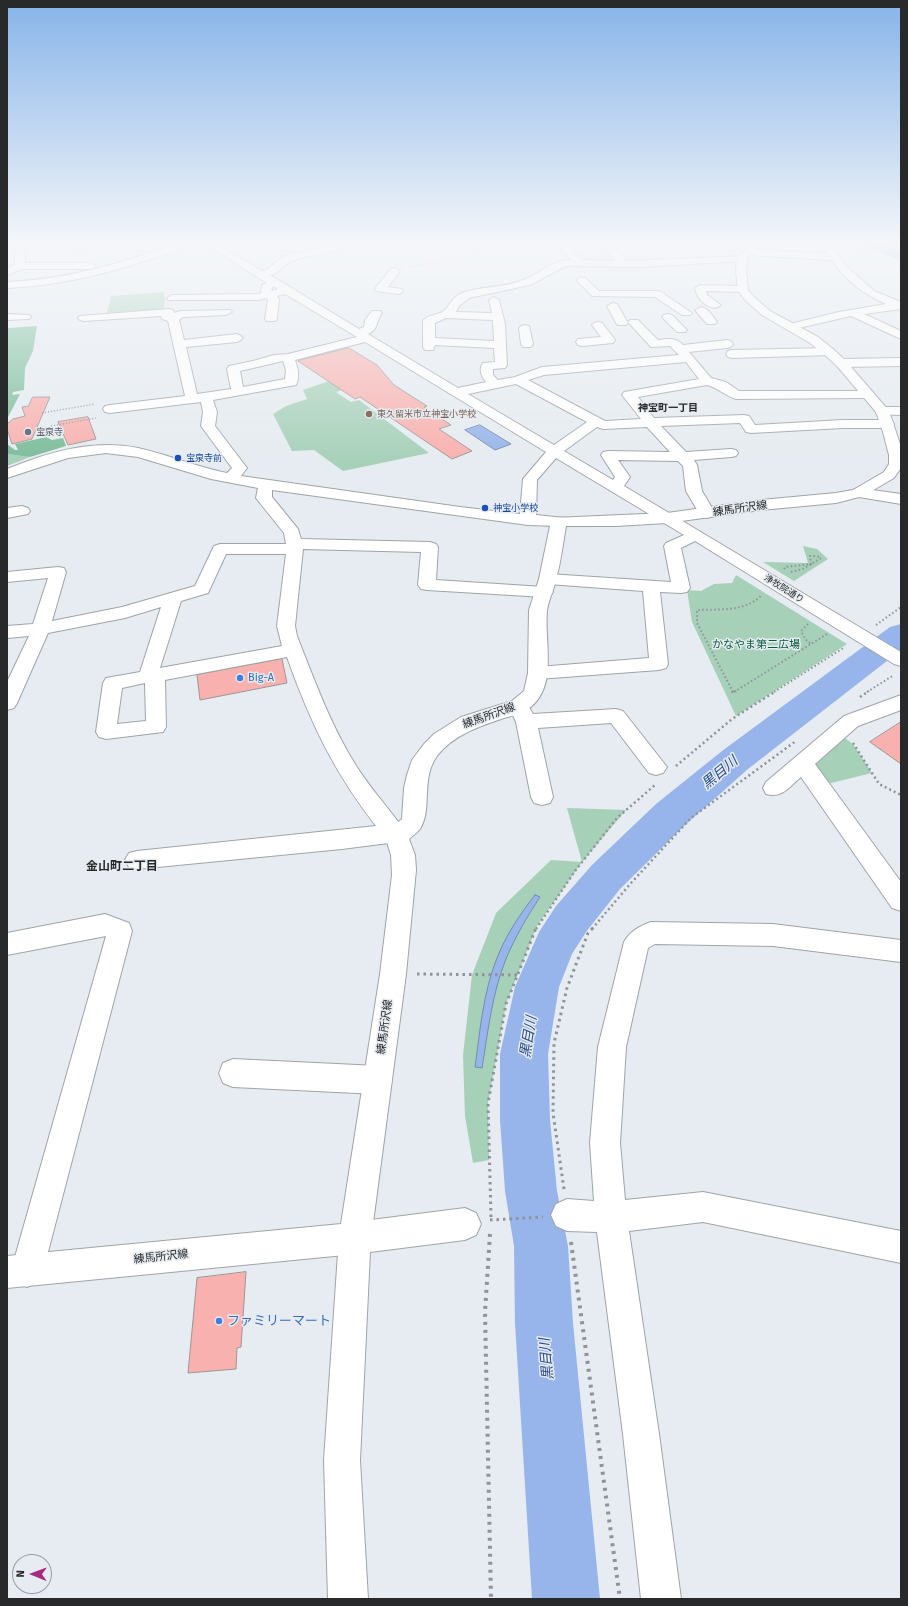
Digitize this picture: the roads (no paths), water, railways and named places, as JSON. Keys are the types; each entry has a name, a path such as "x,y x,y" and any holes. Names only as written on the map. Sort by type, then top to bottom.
{"street":[{"path":"84,318 169,316 180,344 192,399"},
{"name":"浄牧院通り","path":"330,316 901,660"},
{"path":"238,392 233,369 261,363 267,359 283,357 288,358 364,336 370,329 372,316"},
{"path":"494,384 487,374 487,366 501,365 498,317 445,316 429,321 429,344 499,345"},
{"path":"622,316 628,323 655,344 673,342 707,381"},
{"path":"668,316 681,330"},
{"path":"706,316 712,322"},
{"name":"練馬所沢線","path":"17,1272 355,1238 393,974 404,875 405,859 395,834 411,824 414,816 415,788 423,760 430,749 441,738 468,722 523,714 536,685 538,674 538,610 546,586 559,521 616,521 667,518 761,505 836,498 858,493 889,475 896,464 899,455 882,411 868,394 841,363 829,352 814,340 771,316"},
{"path":"790,327 840,316"},
{"path":"859,316 901,335"},
{"path":"7,318 25,317"},
{"path":"582,342 609,340 598,325"},
{"path":"526,328 527,344"},
{"path":"180,344 237,338"},
{"path":"457,392 518,380 542,371 730,349 829,352"},
{"path":"105,406 192,399 291,382 292,370 288,358"},
{"path":"841,363 901,362"},
{"path":"518,380 603,425 718,419 744,419 751,429 844,424 887,424"},
{"path":"707,513 694,491 690,465 650,422 629,395 707,381 721,385 736,395 868,394"},
{"path":"206,397 210,412 208,426 240,468 231,478"},
{"path":"882,411 901,412"},
{"path":"528,520 530,479 554,451 597,421"},
{"path":"7,474 60,455 106,449 136,452 231,478 268,484 470,514 528,520 559,521"},
{"path":"615,487 623,477 608,455 682,457 731,453"},
{"path":"268,484 265,488 264,498 292,532 295,547 286,626 293,650 332,743 341,760 395,834"},
{"path":"858,493 901,499"},
{"path":"7,632 41,629 125,612 202,589 220,549 295,547 430,547 427,585 650,586 681,588 672,546 696,535"},
{"path":"7,577 58,572 41,629 9,696"},
{"path":"538,674 659,664 650,586"},
{"path":"173,597 152,675 156,727 106,732 113,683 152,675 293,650"},
{"path":"774,788 851,721 901,702"},
{"path":"542,797 523,714 616,716 661,773"},
{"path":"803,763 901,901"},
{"path":"137,860 395,834"},
{"path":"7,944 105,925 120,931 17,1272"},
{"path":"661,1599 640,1426 611,1217 605,1142 612,1047 637,942 651,933 773,935 901,951"},
{"path":"233,1073 378,1080"},
{"path":"558,1216 611,1217 703,1207 901,1247"},
{"path":"348,1599 342,1460 355,1238 479,1222"}],"water":[{"path":"480,425 511,444 495,450 465,430"},
{"path":"535,895 540,897 517,935 497,985 482,1068 475,1067 483,1012 492,971 509,933"}],"waterway":[{"name":"黒目川","path":"566,1599 544,1323 541,1246 531,1191 525,1120 524,1054 537,987 554,945 571,919 606,877 670,815 735,760 901,634"}],"place":[{"name":"東久留米市立神宝小学校","path":"369,414"},
{"name":"宝泉寺","path":"28,432"},
{"name":"宝泉寺前","path":"178,458"},
{"name":"神宝小学校","path":"485,508"},
{"name":"Big-A","path":"240,678"},
{"name":"ファミリーマート","path":"219,1321"}],"district":[{"name":"神宝町一丁目","path":"668,408"},
{"name":"金山町二丁目","path":"122,867"}],"park label":[{"name":"かなやま第二広場","path":"756,645"}]}
